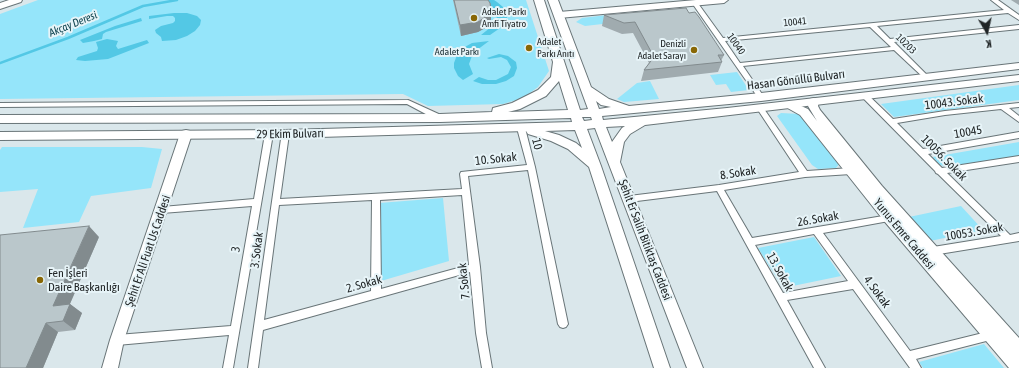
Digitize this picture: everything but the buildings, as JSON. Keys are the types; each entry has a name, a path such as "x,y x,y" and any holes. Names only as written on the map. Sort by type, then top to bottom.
{"main road":[{"name":"Şehit Er Salih Bitiktaş Caddesi","path":"539,0 577,119 595,166 659,367"},
{"name":"Şehit Er Salih Bitiktaş Caddesi","path":"553,0 614,163 695,368"},
{"path":"472,117 516,106 542,93 556,78 559,59"},
{"name":"Hasan Gönüllü Bulvarı","path":"577,119 597,118 642,121 926,77 1019,66"},
{"name":"Hasan Gönüllü Bulvarı","path":"597,118 638,109 760,102 788,104 1019,78"},
{"path":"586,89 605,102 638,109"},
{"name":"29 Ekim Bulvarı","path":"0,119 472,117 577,119"},
{"name":"29 Ekim Bulvarı","path":"0,136 285,134 521,128 577,119"},
{"path":"614,163 618,142 631,127 642,121"},
{"path":"521,128 555,138 568,144 578,150 595,166"}],"street":[{"path":"0,2 6,0"},
{"path":"0,6 18,0"},
{"path":"559,15 724,0"},
{"path":"994,0 1019,18"},
{"name":"10040","path":"695,3 738,65 760,102 766,119 805,174"},
{"name":"10041","path":"721,40 1009,11"},
{"name":"10203","path":"871,24 926,77"},
{"path":"889,41 1019,27"},
{"path":"738,65 896,48"},
{"name":"10056. Sokak","path":"864,95 1008,238"},
{"name":"Yunus Emre Caddesi","path":"814,101 813,106 815,111 878,189 933,252 1018,356"},
{"path":"0,105 408,102 440,118"},
{"name":"Yunus Emre Caddesi","path":"788,104 804,112 889,218 991,336 1018,356"},
{"name":"10043. Sokak","path":"891,122 945,113 1019,105"},
{"path":"1004,107 1019,120"},
{"name":"10","path":"521,128 531,167"},
{"name":"Şehit Er Ali Fuat Us Caddesi","path":"110,368 117,340 162,210 186,134"},
{"name":"3","path":"228,368 269,134"},
{"name":"3. Sokak","path":"253,368 260,326 285,134"},
{"name":"10045","path":"921,152 1019,134"},
{"path":"939,171 1019,159"},
{"name":"10. Sokak","path":"466,192 464,174 531,167 563,324"},
{"name":"8. Sokak","path":"629,199 719,188 805,174 851,171"},
{"name":"13. Sokak","path":"719,188 820,368"},
{"path":"276,202 466,192"},
{"name":"7. Sokak","path":"466,192 481,333 487,368"},
{"path":"376,196 376,294"},
{"path":"162,210 256,202"},
{"name":"26. Sokak","path":"750,242 817,232 889,218"},
{"name":"4. Sokak","path":"817,232 916,368"},
{"name":"10053. Sokak","path":"933,252 1019,237"},
{"name":"2. Sokak","path":"260,326 475,267"},
{"path":"781,297 856,284"},
{"path":"117,340 235,330"},
{"path":"908,356 991,336"}],"green space":[{"name":"Adalet Parkı","path":"38,0 526,0 549,71 538,87 523,98 503,104 428,106 403,94 0,99 0,14"},
{"path":"607,15 620,22 585,26 576,22 582,18"},
{"path":"737,72 749,90 731,92 726,84 716,85 710,75"},
{"path":"650,81 659,99 624,102 617,99 637,83"},
{"path":"1019,85 1019,100 894,117 881,104"},
{"path":"781,113 800,114 841,162 836,168 818,169 812,165 777,116"},
{"path":"1019,142 1019,156 948,167 940,165 934,161 933,157"},
{"path":"2,147 142,147 162,149 151,188 91,196 79,222 23,228 38,189 0,192 0,150"},
{"path":"443,198 449,261 381,281 379,203"},
{"path":"961,206 983,230 930,241 909,217"},
{"path":"814,237 841,276 783,288 758,248"},
{"path":"984,344 1004,368 923,368 919,362"}],"shaded area":[{"path":"483,0 494,0 503,7 507,13 507,19 503,26 490,35 481,35 496,23 497,15 495,10"},
{"path":"187,13 197,16 201,20 200,25 195,31 187,36 176,40 162,41 161,37 155,30 161,26 173,23 175,18 173,16 167,16 149,19 149,16"},
{"path":"141,18 142,21 106,32 103,34 102,39 83,43 80,40 115,26"},
{"path":"107,39 118,41 116,46 118,49 147,40 149,43 108,59 85,61 76,60 78,57 97,51 98,48 96,42"},
{"path":"489,41 473,53 469,64 473,74 463,80 458,76 454,68 457,55 463,48 472,43"},
{"path":"499,54 508,56 516,62 517,68 514,76 506,81 496,84 482,84 473,81 479,77 488,80 496,80 508,74 511,67 507,60 501,57 487,58"}],"waterway":[{"name":"Akçay Deresi","path":"0,63 68,38 143,6 177,0"}],"place":[{"name":"Adalet Parkı Amfi Tiyatro","path":"474,18"},
{"name":"Adalet Parkı Anıtı","path":"529,48"},
{"name":"Denizli Adalet Sarayı","path":"694,50"},
{"name":"Fen İşleri Daire Başkanlığı","path":"40,280"}]}
